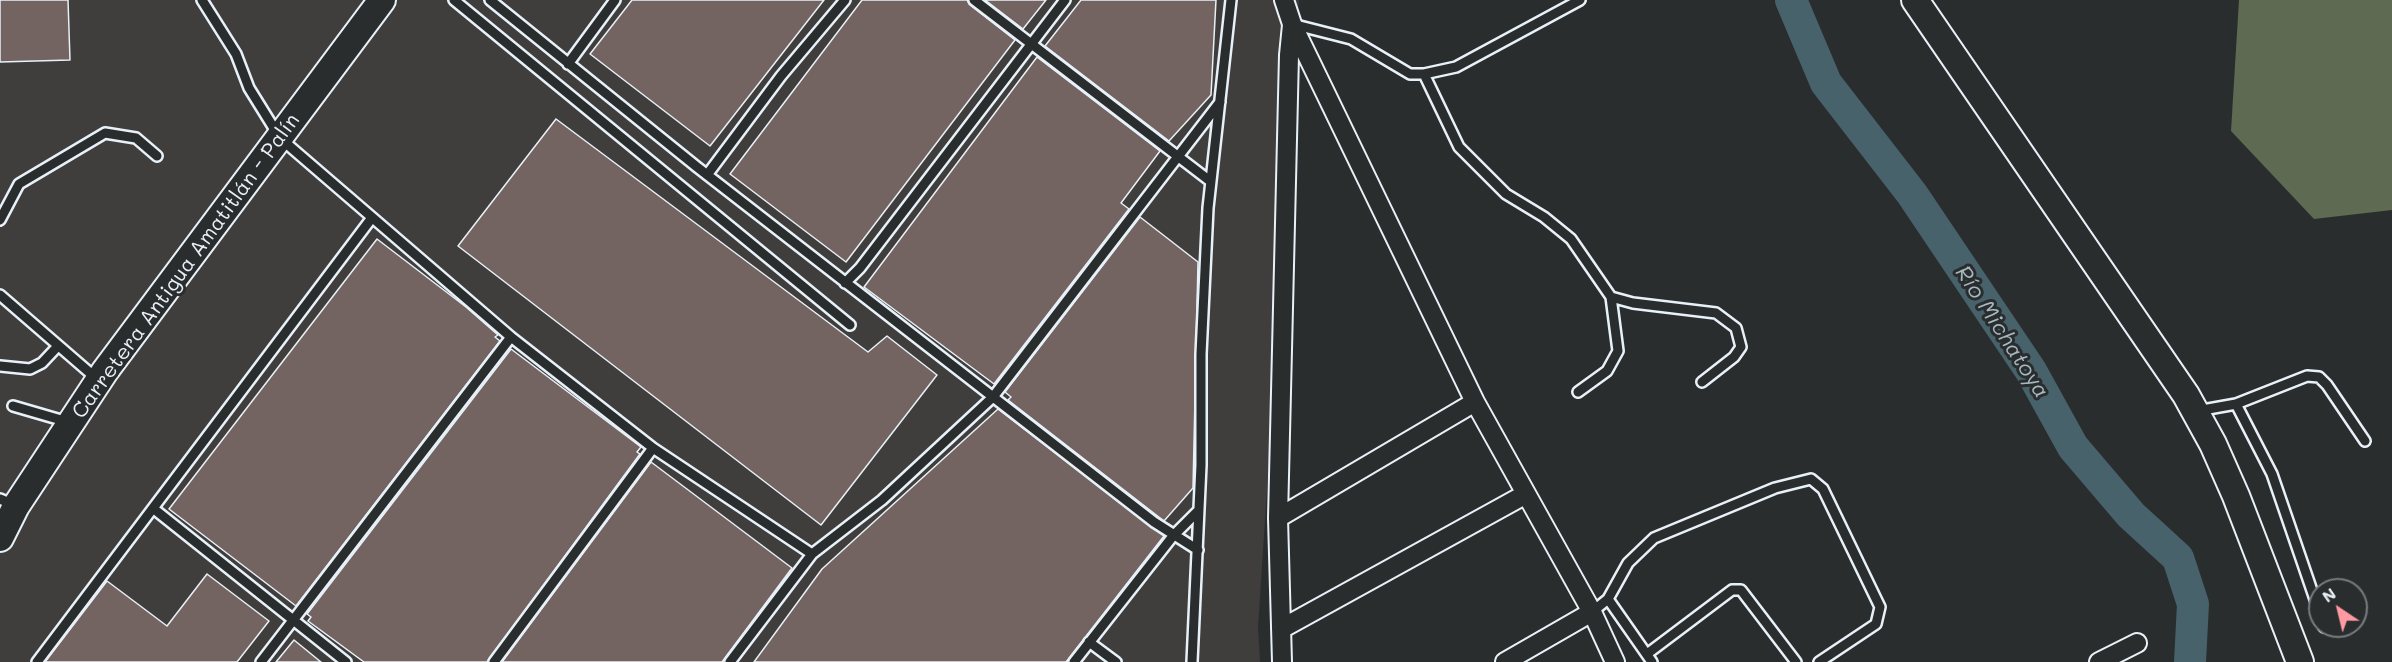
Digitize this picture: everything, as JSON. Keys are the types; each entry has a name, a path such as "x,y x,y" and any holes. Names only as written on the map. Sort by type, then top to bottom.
{"street":[{"name":"Carretera Antigua Amatitlán - Palín","path":"0,538 8,503 70,423 382,0"},
{"path":"1284,0 1293,24 1475,402 1592,612 1615,662"},
{"path":"1915,0 2195,411 2236,496 2300,662"},
{"path":"1282,662 1278,518 1289,55 1293,24"},
{"path":"1278,518 1475,402"},
{"path":"1281,629 1526,494"},
{"path":"1505,662 1592,612"},
{"path":"2099,662 2138,643"}],"lane":[{"path":"202,0 236,54 249,88 280,138 371,219 511,337 653,448 812,554"},
{"path":"454,0 850,325"},
{"path":"490,0 707,176 1173,536 1198,550"},
{"path":"568,64 615,0"},
{"path":"707,176 781,76 845,0"},
{"path":"974,0 1210,181"},
{"path":"845,283 860,268 1065,0"},
{"path":"1192,662 1198,550 1201,354 1210,181 1231,0"},
{"path":"1293,24 1351,39 1410,74 1424,74 1456,67 1580,0"},
{"path":"1424,74 1459,147 1506,194 1544,218 1571,239 1611,297 1618,351 1606,371 1578,392"},
{"path":"730,662 812,554 882,500 993,397 1221,101"},
{"path":"0,220 19,184 105,133 136,138 157,156"},
{"path":"37,662 371,219"},
{"path":"0,295 99,381"},
{"path":"1611,297 1633,303 1716,313 1736,328 1741,347 1734,357 1702,382"},
{"path":"261,662 511,337"},
{"path":"0,366 30,369 42,363 58,346"},
{"path":"2195,411 2236,404 2307,376 2319,377 2327,385 2365,441"},
{"path":"2236,404 2272,474 2308,579"},
{"path":"13,406 70,423"},
{"path":"494,662 653,448"},
{"path":"1592,612 1608,599 1628,563 1654,538 1775,488 1810,479 1823,489 1880,607 1876,624 1819,662"},
{"path":"154,509 346,662"},
{"path":"1074,662 1173,536 1199,510"},
{"path":"1608,599 1649,658 1732,590 1741,590 1796,662"},
{"path":"1089,642 1116,662"}],"shaded area":[{"path":"0,0 1299,0 1258,627 1260,662 0,662"}],"green space":[{"path":"2239,0 2392,0 2392,210 2314,219 2231,131"}],"building":[{"path":"0,0 68,0 70,60 0,62"},
{"path":"632,0 824,0 710,146 590,54"},
{"path":"862,0 967,0 970,5 1015,40 846,262 730,174"},
{"path":"985,0 1046,0 1023,29"},
{"path":"1081,0 1216,0 1211,95 1169,141 1045,46"},
{"path":"1037,57 1160,151 1121,203 1129,209 994,384 864,287"},
{"path":"556,119 868,352 887,336 937,375 821,525 458,246"},
{"path":"1140,217 1198,262 1193,488 1164,521 1008,400 1011,397 1005,392"},
{"path":"377,239 466,307 498,335 495,337 500,341 296,606 169,509"},
{"path":"511,349 641,447 637,452 640,454 487,662 364,662 308,621 311,617 307,614"},
{"path":"998,409 1164,536 1066,662 754,662 822,569"},
{"path":"651,462 792,568 722,662 502,662"},
{"path":"207,574 269,621 237,662 45,662 107,581 167,626"},
{"path":"294,640 321,662 276,662"}],"waterway":[{"name":"Río Michatoya","path":"1791,0 1826,83 1912,194 2031,371 2073,447 2131,515 2178,558 2193,604 2190,662"}]}
